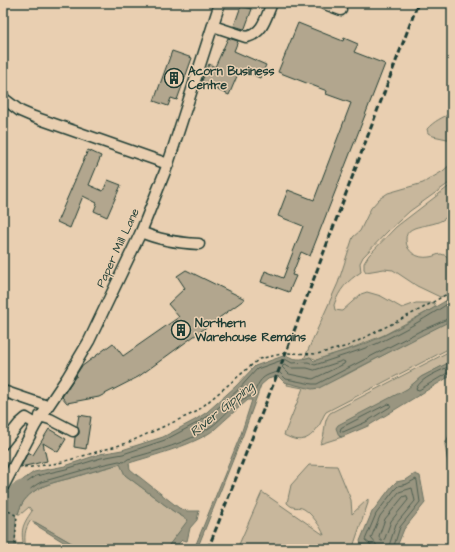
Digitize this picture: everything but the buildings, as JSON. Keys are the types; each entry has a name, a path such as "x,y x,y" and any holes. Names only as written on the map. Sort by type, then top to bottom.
{"street":[{"name":"Paper Mill Lane","path":"3,487 38,420 67,378 89,341 141,232 168,164 220,3"},
{"path":"213,26 246,37 252,36 258,31 264,22 272,3"},
{"path":"322,3 341,10"},
{"path":"3,98 20,111 34,117 168,164"},
{"path":"141,232 181,243 199,244"},
{"path":"3,391 47,406"},
{"path":"3,444 19,424 26,418 38,420 50,419 72,431"}],"path":[{"path":"12,471 59,463 127,443 196,412 259,359 286,352 317,354 348,346 424,308 452,291"},
{"path":"3,508 17,516 15,542 16,549"}],"shaded area":[{"path":"452,113 452,140 433,136 428,133 427,129 433,124"},
{"path":"452,163 452,181 410,211 363,257 360,263 361,272 344,286 334,305 335,310 342,311 361,294 367,292 381,296 402,308 416,303 434,303 436,307 384,335 352,348 317,360 310,357 304,359 338,283 353,237 360,231 371,208 379,199 388,193 423,183 443,171"},
{"path":"452,184 453,202 451,211 440,221 411,230 407,234 406,240 410,251 417,256 430,257 441,254 452,260 452,291 447,295 440,297 417,286 393,270 384,269 366,272 364,269 364,263 369,255 396,227"},
{"path":"452,320 452,347 326,412 320,424 309,437 300,440 284,435 303,388 287,385 290,376 328,379 342,377"},
{"path":"452,350 452,361 421,377 407,389 339,436 342,437 320,444 326,420 330,413"},
{"path":"121,464 125,475 173,511 189,520 166,549 82,549 31,520 26,530 26,549 24,549 22,537 23,529 32,511 29,507 21,514 18,514 22,505 33,492 49,484"},
{"path":"309,465 337,466 351,500 352,514 368,499 354,544 358,549 237,549 262,492 324,535 321,528 307,511 302,508 292,507 287,503 291,485"}],"water":[{"path":"452,297 452,320 319,388 312,389 284,382 278,376 268,379 261,385 243,435 197,549 194,549 241,434 252,400 248,400 215,429 197,440 186,445 129,463 130,469 179,508 187,511 199,511 197,520 190,528 187,541 182,540 173,549 166,549 188,520 173,511 125,475 120,464 49,484 40,488 27,498 18,514 5,505 12,489 34,472 65,466 100,454 122,450 163,437 195,420 207,412 236,386 255,366 286,355 298,359 310,357 314,361 359,346 414,320"},
{"path":"452,361 452,375 368,426 342,437 339,436 336,428 338,425 407,389 421,377"},
{"path":"452,430 452,492 445,444"},
{"path":"415,474 420,476 425,503 404,529 396,549 371,549 361,544 360,541 372,512 392,486 396,482 406,480"},
{"path":"3,510 16,517 15,549 4,549"},
{"path":"35,522 82,549 75,549 34,524"}],"waterway":[{"name":"River Gipping","path":"9,549 5,517 18,491 22,489"}],"railway":[{"path":"208,549 288,347 418,3"}],"place":[{"name":"Acorn Business Centre","path":"174,78"},
{"name":"Northern Warehouse Remains","path":"181,330"}]}
